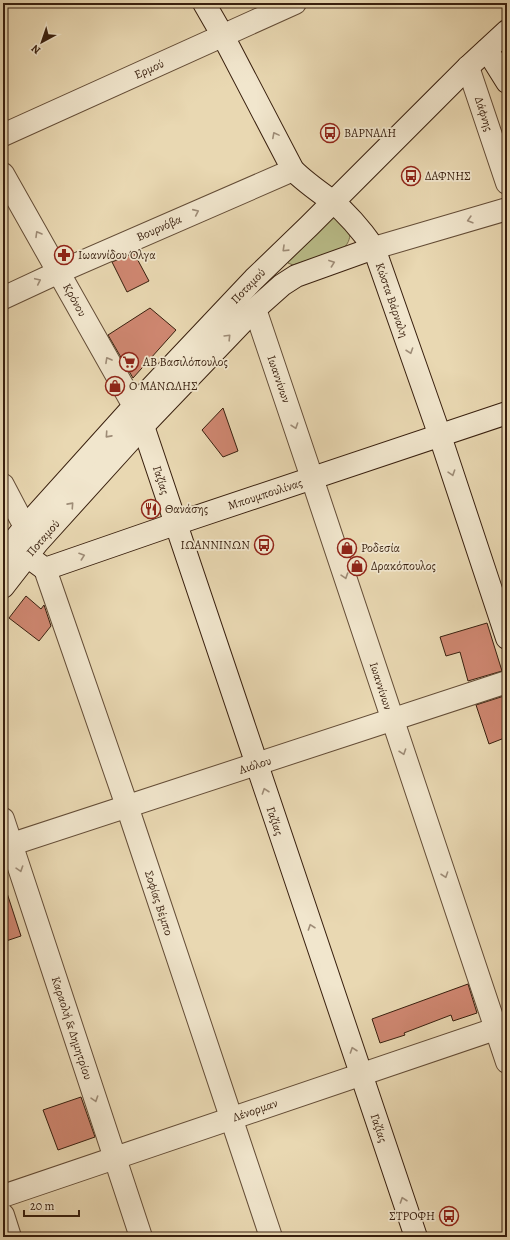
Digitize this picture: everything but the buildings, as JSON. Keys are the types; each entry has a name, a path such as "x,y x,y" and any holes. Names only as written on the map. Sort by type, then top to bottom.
{"street":[{"name":"Κώστα Βάρναλη","path":"204,3 223,36 293,170 304,181 332,202 359,227 374,248 440,436 507,638"},
{"name":"Ερμού","path":"3,135 295,3"},
{"name":"Ποταμού","path":"3,554 25,527 134,406 254,278 468,67 507,31"},
{"path":"487,50 507,82"},
{"name":"Δάφνης","path":"468,67 507,183"},
{"name":"Βουρνόβα","path":"3,298 293,170"},
{"name":"Κρόνου","path":"3,174 134,406"},
{"path":"374,248 507,209"},
{"name":"Ποταμού","path":"3,587 38,542 143,426 255,309 282,284 296,276 374,248"},
{"name":"Ιωαννίνων","path":"255,309 393,720 502,1027 507,1062"},
{"name":"Γαζίας","path":"134,406 143,426 416,1237"},
{"name":"Μπουμπουλίνας","path":"45,569 507,413"},
{"path":"3,485 25,527"},
{"path":"27,556 45,569"},
{"name":"Σοφίας Βέμπο","path":"45,569 127,806 270,1237"},
{"name":"Αιόλου","path":"7,846 507,682"},
{"name":"Καραολή & Δημητρίου","path":"3,819 7,846 141,1237"},
{"name":"Λένορμαν","path":"3,1196 502,1027"},
{"path":"3,1215 10,1237"}],"green space":[{"path":"333,217 338,218 350,235 345,246 342,249 293,265 288,263 287,260"}],"place":[{"name":"ΒΑΡΝΑΛΗ","path":"330,133"},
{"name":"ΔΑΦΝΗΣ","path":"411,176"},
{"name":"Ιωαννίδου Όλγα","path":"64,255"},
{"name":"ΑΒ Βασιλόπουλος","path":"129,362"},
{"name":"O ΜΑΝΩΛΗΣ","path":"115,386"},
{"name":"Θανάσης","path":"151,509"},
{"name":"ΙΩΑΝΝΙΝΩΝ","path":"264,545"},
{"name":"Ροδεσία","path":"347,548"},
{"name":"Δρακόπουλος","path":"357,566"},
{"name":"ΣΤΡΟΦΗ","path":"449,1216"}]}
